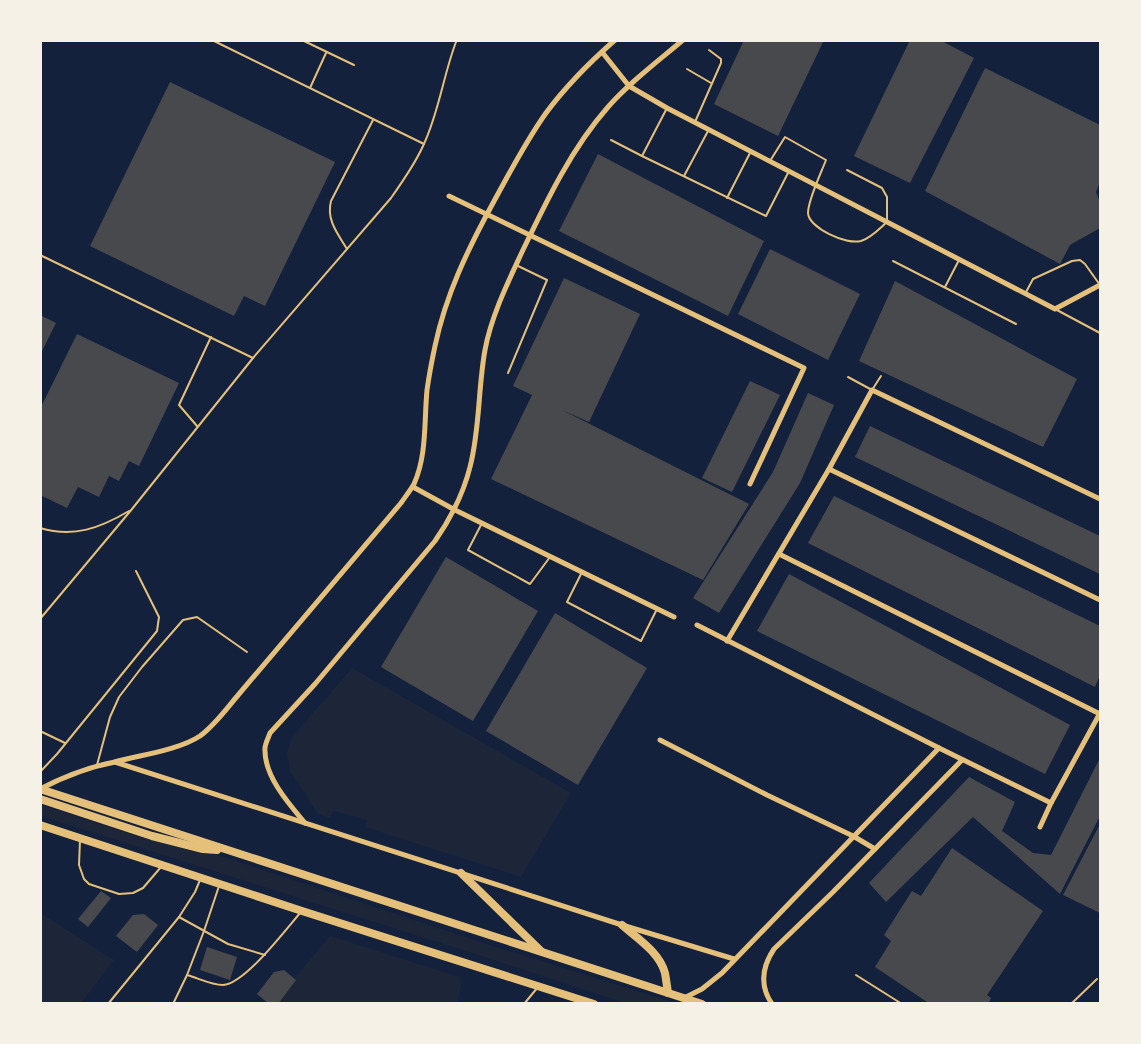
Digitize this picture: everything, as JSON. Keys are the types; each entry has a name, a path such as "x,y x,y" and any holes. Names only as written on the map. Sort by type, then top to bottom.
{"main road":[{"path":"40,789 702,1004"},
{"path":"40,799 178,843 203,849 235,852"},
{"path":"40,825 594,1004"},
{"path":"461,873 543,953"},
{"path":"622,925 659,960 665,972 668,993"}],"street":[{"path":"305,823 288,802 268,769 264,750 266,741 270,733 315,684 435,541 455,510 471,466 485,348 501,300 530,236 574,153 607,108 683,40"},
{"path":"40,789 68,775 97,765 182,745 202,734 394,512 413,487 419,470 427,390 435,346 453,283 464,257 525,144 547,112 611,42"},
{"path":"602,52 629,86 1055,309 1100,285"},
{"path":"449,196 804,368 750,484"},
{"path":"727,641 829,469 872,390 1101,499"},
{"path":"829,469 1101,600"},
{"path":"413,487 455,510 674,617"},
{"path":"779,554 1100,713 1040,827"},
{"path":"697,625 962,760 1052,803"},
{"path":"660,740 875,849"},
{"path":"684,998 702,989 722,973 939,748"},
{"path":"772,1004 762,977 774,948 962,760"},
{"path":"115,762 734,960"}],"lane":[{"path":"212,40 424,144"},
{"path":"302,40 354,64"},
{"path":"549,40 560,40"},
{"path":"40,619 253,358 391,198 424,144 443,88 448,61 456,42"},
{"path":"695,122 722,61 719,56 709,50"},
{"path":"310,88 327,52"},
{"path":"687,69 711,83"},
{"path":"642,156 668,108"},
{"path":"347,249 331,220 329,208 373,119"},
{"path":"684,176 709,129"},
{"path":"770,161 785,137 826,160 808,207 808,216 812,222 834,237 849,242 859,242 867,239 887,222 887,197 882,188 847,170"},
{"path":"610,140 766,216 789,171"},
{"path":"727,198 751,151"},
{"path":"40,255 253,358"},
{"path":"944,287 958,260"},
{"path":"1025,294 1034,279 1072,261 1080,260 1100,285"},
{"path":"892,261 1016,324"},
{"path":"508,373 547,280 516,265"},
{"path":"1055,309 1101,333"},
{"path":"198,427 180,405 211,337"},
{"path":"848,377 872,390 881,376"},
{"path":"40,528 69,532 88,530 106,525 132,509"},
{"path":"483,523 468,550 530,584 550,556"},
{"path":"40,772 157,631 159,616 136,571"},
{"path":"582,572 567,602 641,640 657,609"},
{"path":"97,765 110,717 119,698 142,667 183,620 196,617 247,652"},
{"path":"40,730 66,743"},
{"path":"80,837 79,865 84,879 89,884 119,894 133,893 143,888 164,865"},
{"path":"108,1004 179,917 202,877"},
{"path":"173,1004 187,975 220,884"},
{"path":"187,975 214,984 227,985 241,977 265,955 302,911"},
{"path":"179,917 228,944 265,955"},
{"path":"856,975 902,1004"},
{"path":"1071,1004 1097,979"},
{"path":"524,1004 540,985"}],"shaded area":[{"path":"352,668 571,793 521,877 365,827 367,820 334,811 329,818 317,813 290,771 287,752 292,737"},
{"path":"41,805 146,839 218,855 480,942 676,1003 625,1003 41,816"},
{"path":"40,913 114,960 81,1003 41,1003"},
{"path":"330,936 460,977 458,1001 464,1003 273,1004"}],"building":[{"path":"744,40 824,40 778,136 714,104"},
{"path":"910,40 940,40 974,58 910,183 854,156"},
{"path":"985,68 1100,125 1100,182 1096,192 1100,202 1100,228 1070,245 1060,264 925,191"},
{"path":"170,82 335,162 265,306 244,296 234,316 90,246"},
{"path":"598,154 764,241 728,316 559,231"},
{"path":"770,249 860,294 828,360 738,314"},
{"path":"564,278 640,314 589,422 562,410 749,504 703,580 491,479 532,395 513,386"},
{"path":"895,281 1077,379 1043,447 859,361"},
{"path":"40,315 56,323 40,355"},
{"path":"77,334 179,383 139,466 129,461 119,481 109,476 99,497 78,487 67,508 40,495 40,409"},
{"path":"750,381 780,395 732,492 702,478"},
{"path":"808,393 834,405 800,483 719,613 693,598 773,472"},
{"path":"870,426 1100,536 1100,574 855,457"},
{"path":"834,496 1100,626 1100,675 1095,687 808,543"},
{"path":"446,557 538,611 473,721 381,667"},
{"path":"789,574 1070,725 1045,774 757,631"},
{"path":"555,613 647,668 578,785 486,731"},
{"path":"1100,758 1100,816 1060,894 973,817 886,902 869,883 969,777 1015,802 1002,831 1033,853 1051,855"},
{"path":"1100,824 1100,913 1063,895"},
{"path":"952,848 1043,911 987,995 991,998 988,1004 930,1004 875,967 891,941 884,935 912,891 921,896"},
{"path":"101,891 111,898 88,927 78,919"},
{"path":"144,914 158,925 137,952 116,936 133,915"},
{"path":"207,947 237,957 230,980 200,970"},
{"path":"284,970 296,980 278,1004 269,1004 257,994 274,972"}]}
